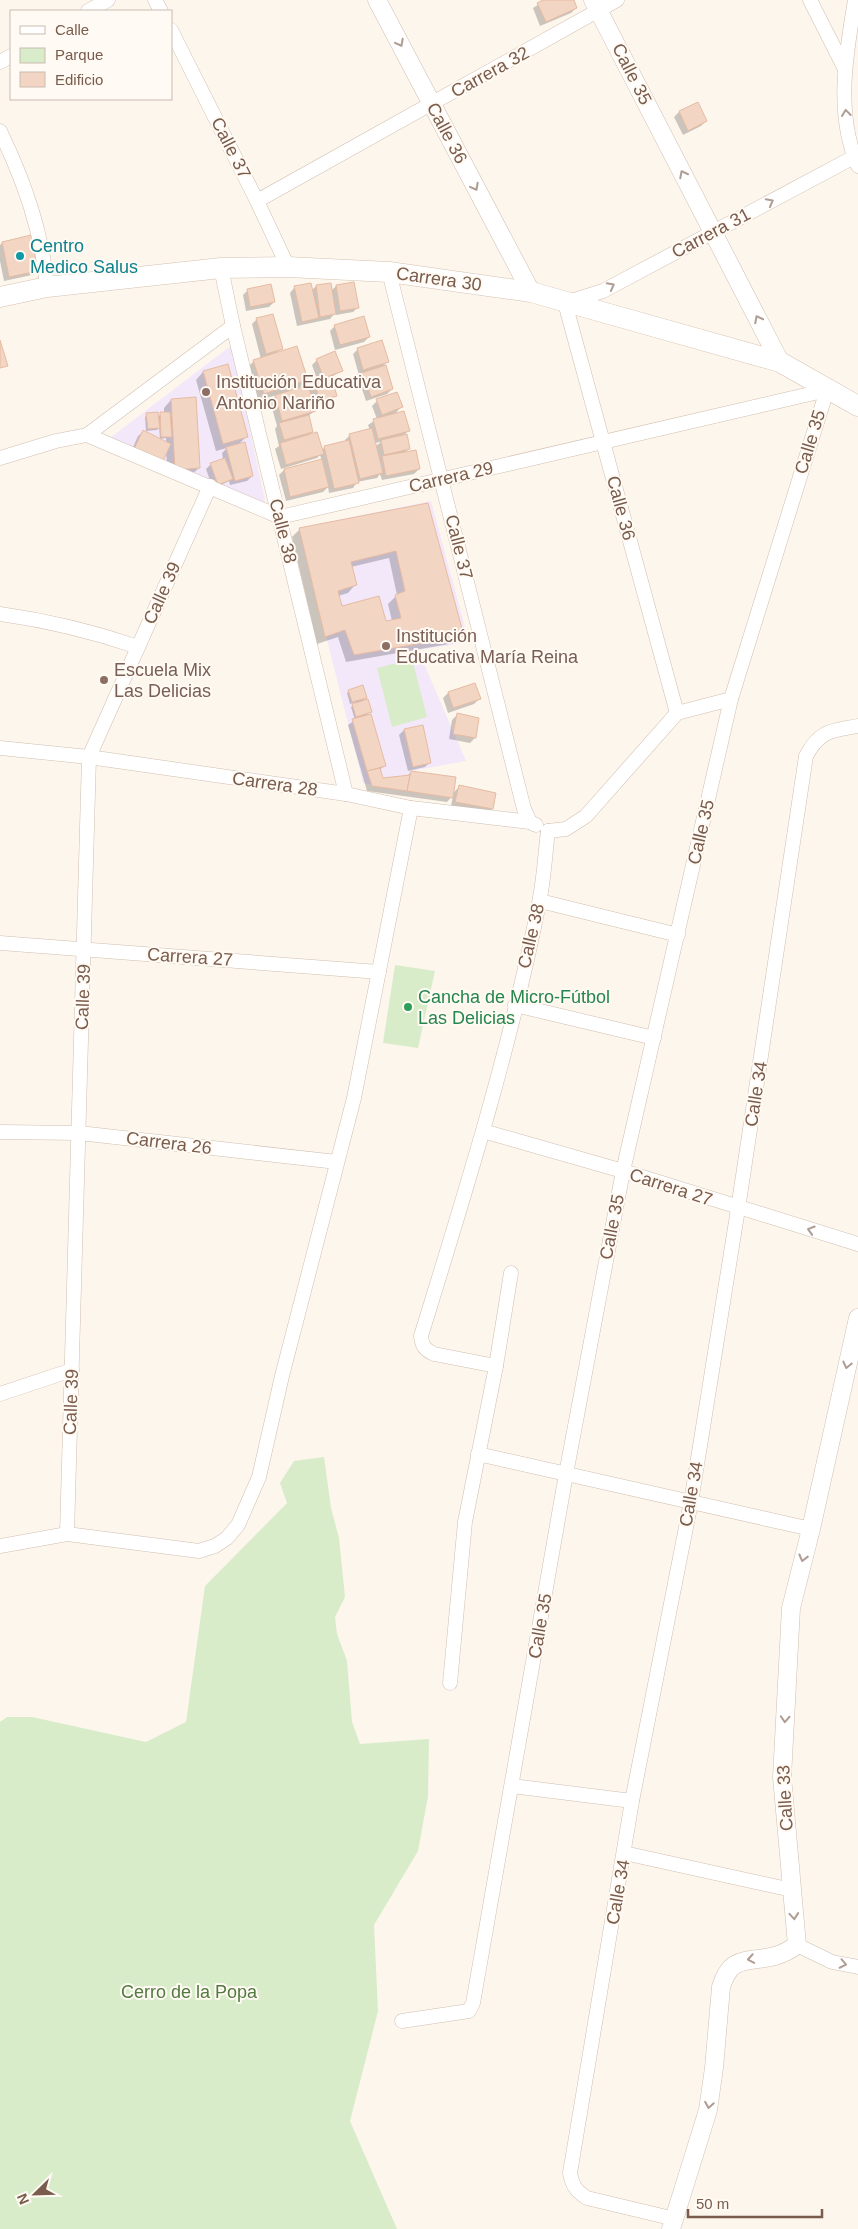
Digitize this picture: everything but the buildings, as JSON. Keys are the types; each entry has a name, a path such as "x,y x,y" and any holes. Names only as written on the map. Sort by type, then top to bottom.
{"main road":[{"name":"Carrera 30","path":"0,298 47,287 221,268 288,267 389,272 531,292 780,362 858,406"}],"street":[{"path":"90,10 108,0"},
{"name":"Calle 36","path":"377,0 531,292"},
{"name":"Carrera 32","path":"258,201 432,104 596,6 617,0"},
{"path":"810,0 845,69"},
{"path":"855,0 855,20 845,69 844,112 856,161"},
{"name":"Calle 35","path":"596,6 780,362"},
{"name":"Calle 37","path":"172,33 258,201 288,267"},
{"path":"0,131 20,173 36,223 47,287"},
{"name":"Carrera 31","path":"565,303 602,290 856,161"},
{"name":"Calle 38","path":"221,268 233,326 346,794"},
{"name":"Calle 37","path":"389,272 524,809 530,822"},
{"name":"Calle 36","path":"565,303 677,713"},
{"path":"0,458 56,441 87,435 233,326"},
{"name":"Calle 35","path":"402,2021 469,2011 473,2004 566,1474 623,1171 731,699 827,390"},
{"name":"Carrera 29","path":"280,517 827,390"},
{"path":"87,435 280,517"},
{"name":"Calle 39","path":"67,1534 90,757 210,486"},
{"path":"0,614 50,621 138,647"},
{"path":"548,831 566,829 586,816 677,713 731,699"},
{"name":"Calle 34","path":"673,2224 587,2198 579,2193 572,2184 570,2173 632,1801 691,1502 738,1209 806,756 812,744 824,732 858,726"},
{"name":"Carrera 28","path":"0,748 90,757 346,794 412,808 530,822 548,831"},
{"path":"0,1546 67,1534 199,1551 215,1546 227,1538 238,1525 259,1477 282,1376 354,1098 412,808"},
{"name":"Calle 38","path":"496,1366 434,1354 422,1344 421,1336 483,1131 516,1006 540,901 548,831"},
{"path":"540,901 678,936"},
{"name":"Carrera 27","path":"0,942 379,972"},
{"path":"516,1006 654,1038"},
{"name":"Carrera 27","path":"483,1131 623,1171 738,1209 858,1244"},
{"name":"Carrera 26","path":"0,1132 79,1133 336,1162"},
{"path":"450,1683 465,1522 496,1366 511,1273"},
{"name":"Calle 33","path":"796,1945 782,1777 791,1608 811,1529 858,1318"},
{"path":"0,1394 72,1370"},
{"path":"478,1454 811,1529"},
{"path":"512,1786 632,1801"},
{"path":"624,1853 792,1890"},
{"path":"673,2224 708,2110 714,2068 720,1988 724,1976 739,1962 776,1956 796,1945 832,1962 858,1967"}],"shaded area":[{"name":"Institución Educativa Antonio Nariño","path":"232,345 267,510 110,438"},
{"name":"Institución Educativa María Reina","path":"431,501 469,642 418,650 466,761 411,771 402,790 363,783 299,528"}],"green space":[{"path":"412,659 427,717 392,727 377,668"},
{"name":"Cancha de Micro-Fútbol Las Delicias","path":"395,965 435,971 418,1048 383,1043"},
{"name":"Cerro de la Popa","path":"324,1457 331,1508 339,1538 345,1597 335,1617 337,1634 347,1661 352,1722 360,1744 429,1739 428,1796 418,1851 374,1925 378,2011 350,2121 397,2229 0,2229 0,1722 7,1717 32,1717 146,1742 186,1722 205,1586 287,1503 280,1483 294,1461"}],"place":[{"name":"Centro Medico Salus","path":"20,256"},
{"name":"Institución Educativa Antonio Nariño","path":"206,392"},
{"name":"Institución Educativa María Reina","path":"386,646"},
{"name":"Escuela Mix Las Delicias","path":"104,680"},
{"name":"Cancha de Micro-Fútbol Las Delicias","path":"408,1007"}]}
